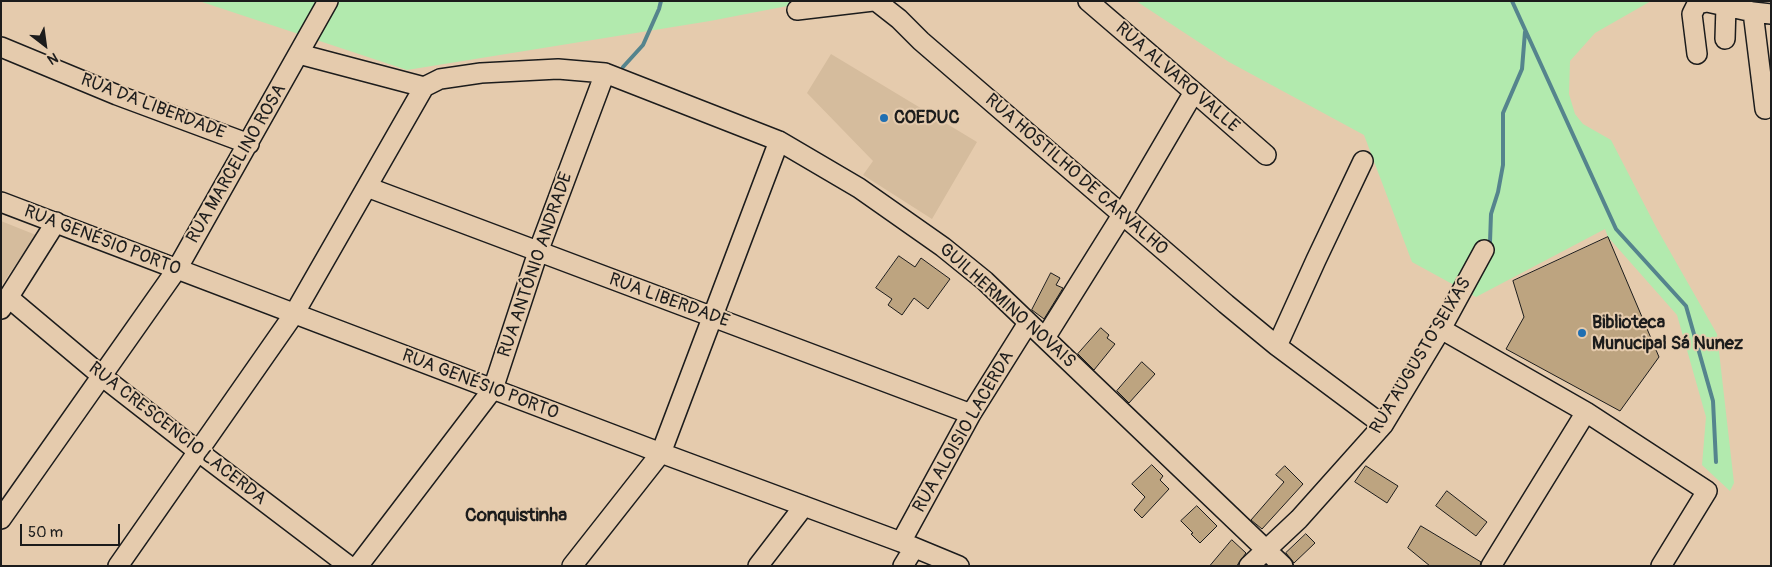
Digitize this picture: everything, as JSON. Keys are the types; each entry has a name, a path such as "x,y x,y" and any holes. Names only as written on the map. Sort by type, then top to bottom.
{"street":[{"name":"RUA MARCELINO ROSA","path":"1,519 177,270 328,1"},
{"path":"797,10 874,1"},
{"name":"RUA HOSTILHO DE CARVALHO","path":"874,1 899,19 921,41 1122,215 1277,346 1383,425"},
{"name":"RUA ALVARO VALLE","path":"1088,1 1266,156"},
{"path":"1697,54 1692,14 1697,4 1707,2 1762,13 1766,109"},
{"path":"1725,39 1726,6"},
{"name":"RUA DA LIBERDADE","path":"1,48 117,95 249,144"},
{"path":"118,566 294,314 424,87 299,54"},
{"name":"GUILHERMINO NOVAIS","path":"424,87 440,79 481,73 558,69 605,74 779,141 859,188 943,247 985,281 1283,566"},
{"name":"RUA ANTÔNIO ANDRADE","path":"358,566 493,389 538,252 605,74"},
{"path":"1045,338 1122,215 1194,92"},
{"path":"572,566 661,453 779,141"},
{"path":"1277,346 1363,161"},
{"name":"RUA LIBERDADE","path":"366,187 971,414"},
{"name":"RUA GENÉSIO PORTO","path":"1,202 908,545 959,566"},
{"path":"5,303 56,222"},
{"name":"RUA AUGUSTO SEIXAS","path":"1249,566 1299,519 1383,425 1441,329 1484,250"},
{"name":"RUA CRESCENCIO LACERDA","path":"5,303 349,566"},
{"name":"RUA ALOISIO LACERDA","path":"904,566 908,545 971,414 1028,323"},
{"path":"1441,329 1586,412 1707,491 1661,566"},
{"path":"1491,566 1586,412"},
{"path":"758,566 804,506"}],"shaded area":[{"name":"COEDUC","path":"831,54 977,142 932,219 863,175 873,161 807,93"},
{"path":"1,221 36,235 1,286"}],"green space":[{"path":"199,1 813,1 710,21 407,70"},
{"path":"1136,1 1651,1 1595,33 1570,61 1569,94 1575,114 1583,124 1611,140 1656,227 1717,334 1734,483 1730,491 1702,465 1706,417 1677,315 1608,237 1605,229 1476,297 1412,262 1364,135 1229,62"}],"building":[{"name":"Biblioteca Munucipal Sá Nunez","path":"1608,237 1659,357 1620,411 1506,349 1524,317 1513,281"},
{"path":"899,256 915,267 921,258 950,279 928,309 914,298 902,315 888,305 892,299 876,288"},
{"path":"1051,273 1060,278 1056,285 1063,288 1044,319 1032,310"},
{"path":"1101,328 1109,335 1107,338 1115,344 1094,370 1078,354"},
{"path":"1142,362 1155,374 1129,403 1117,391"},
{"path":"1152,465 1163,476 1160,480 1169,489 1142,518 1134,510 1145,497 1132,484"},
{"path":"1285,466 1303,484 1262,529 1251,520 1284,482 1276,475"},
{"path":"1366,466 1398,486 1387,503 1355,482"},
{"path":"1447,491 1487,522 1476,536 1436,506"},
{"path":"1197,506 1217,526 1200,543 1181,521"},
{"path":"1421,526 1481,562 1480,566 1430,566 1408,548"},
{"path":"1306,534 1315,543 1294,563 1286,553"},
{"path":"1232,540 1246,553 1237,566 1210,566"}],"waterway":[{"path":"623,67 643,45 661,1"},
{"path":"1512,1 1616,229 1686,306 1713,401 1716,462"},
{"path":"1490,242 1491,214 1498,192 1503,165 1503,113 1522,69 1525,32"}],"place":[{"name":"COEDUC","path":"884,118"},
{"name":"Biblioteca Munucipal Sá Nunez","path":"1582,333"}],"district":[{"name":"Conquistinha","path":"516,516"}]}
